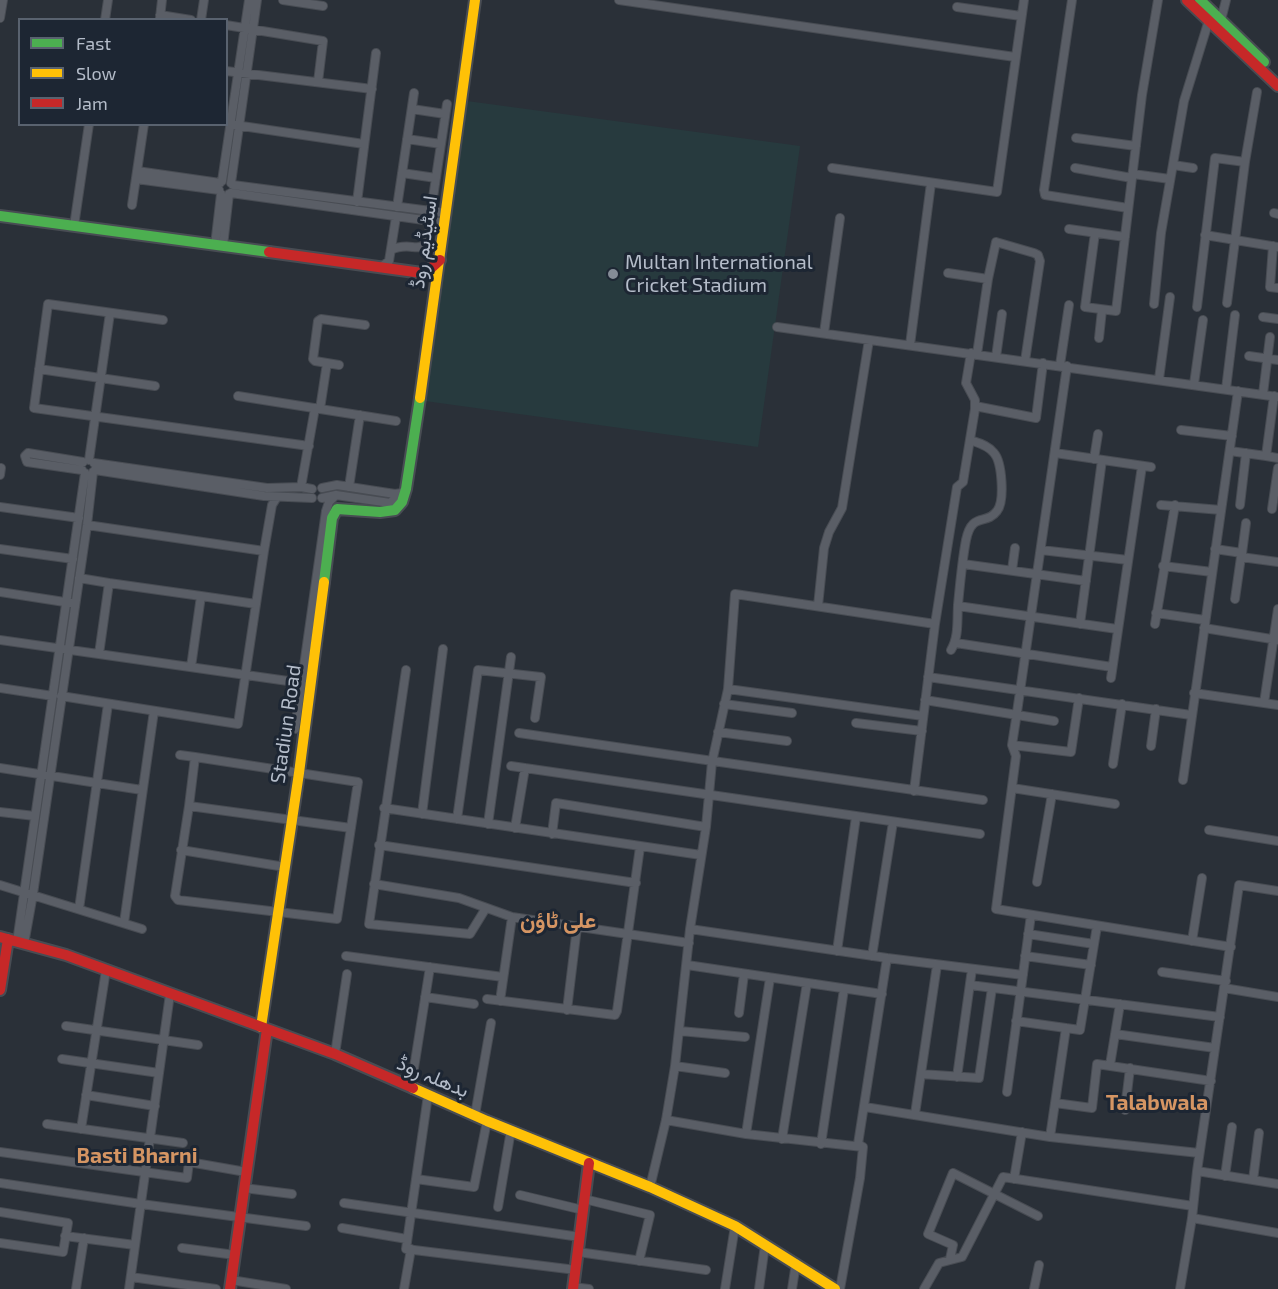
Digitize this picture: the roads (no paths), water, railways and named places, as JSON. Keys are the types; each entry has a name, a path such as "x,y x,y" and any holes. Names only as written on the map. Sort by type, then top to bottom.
{"main road":[{"name":"اسٹیڈیم روڈ","path":"404,491 440,259 475,0"},
{"path":"1187,0 1278,86"},
{"path":"1200,0 1278,75"},
{"path":"0,216 422,273 428,271 440,259"},
{"name":"Stadiun Road","path":"230,1285 333,515 337,509 341,508 380,512 395,510 402,502 404,491"},
{"path":"0,990 12,941"},
{"name":"بدھلہ روڈ","path":"12,941 66,955 335,1054 650,1187 735,1226 838,1289"},
{"path":"573,1288 589,1163"}],"street":[{"path":"0,18 3,0"},
{"path":"105,18 108,0"},
{"path":"160,17 162,0"},
{"path":"201,18 204,0"},
{"path":"249,0 249,28"},
{"path":"219,246 226,188 239,125 242,72 249,28 257,0"},
{"path":"283,0 323,6"},
{"path":"619,0 1015,57"},
{"path":"832,168 992,192 999,190 1024,0"},
{"path":"1072,0 1045,195 1128,208"},
{"path":"1095,233 1085,307 1116,311 1142,95 1158,0"},
{"path":"1221,20 1227,0"},
{"path":"957,7 1021,16"},
{"path":"1154,304 1161,233 1184,100 1209,20"},
{"path":"228,24 323,41 318,82"},
{"path":"357,202 376,54"},
{"path":"228,70 372,89"},
{"path":"242,72 228,124 364,144"},
{"path":"1227,303 1245,162 1257,92"},
{"path":"397,207 414,93"},
{"path":"431,212 447,104"},
{"path":"412,109 445,114"},
{"path":"74,226 89,126"},
{"path":"132,205 144,126"},
{"path":"226,188 228,126"},
{"path":"1076,138 1136,146"},
{"path":"407,139 441,144"},
{"path":"1197,307 1215,158 1245,162"},
{"path":"1173,165 1193,168"},
{"path":"1075,168 1170,179"},
{"path":"402,173 436,178"},
{"path":"136,175 431,222 445,218"},
{"path":"910,345 931,183"},
{"path":"226,188 397,207 431,212 445,218"},
{"path":"380,268 388,261 396,217"},
{"path":"824,333 840,218"},
{"path":"390,250 423,246 429,236 431,222"},
{"path":"1069,229 1125,237"},
{"path":"1205,235 1275,247 1270,287 1278,288"},
{"path":"914,791 935,624 957,487 963,482 975,406 975,400 966,383 996,242 1038,255 1040,261 1025,361"},
{"path":"948,273 988,279"},
{"path":"1159,379 1170,297"},
{"path":"163,320 48,304 34,408 309,446"},
{"path":"1069,305 1055,453 1012,745 1016,756 996,909 1231,947"},
{"path":"1099,338 1102,310"},
{"path":"29,893 41,773 69,650 73,559 110,313"},
{"path":"996,357 1002,314"},
{"path":"1226,389 1235,315"},
{"path":"1263,317 1278,319"},
{"path":"339,365 314,359 318,321 321,319 365,325"},
{"path":"1194,384 1203,320"},
{"path":"777,327 1276,396 1266,456"},
{"path":"1263,394 1270,337"},
{"path":"818,606 824,548 829,532 842,508 868,340"},
{"path":"1249,356 1278,360"},
{"path":"302,487 327,363"},
{"path":"975,406 1036,418 1043,363"},
{"path":"39,369 155,386"},
{"path":"1183,780 1238,391"},
{"path":"238,396 396,421"},
{"path":"349,487 360,415"},
{"path":"1181,430 1232,436"},
{"path":"1080,624 1089,556 1098,459 1098,434"},
{"path":"951,650 956,642 966,538 973,523 990,517 998,510 1001,501 998,459 984,445 970,440"},
{"path":"1230,451 1278,458"},
{"path":"404,491 390,503 336,495 318,501 312,498 278,497 88,467 28,453 24,456 27,462 88,467 267,488 312,489 316,486 322,488 337,485 395,494 404,491"},
{"path":"1055,453 1151,467"},
{"path":"1240,505 1246,453"},
{"path":"1111,678 1142,466"},
{"path":"12,941 24,918 50,775 59,648 79,578 87,525 88,467"},
{"path":"1272,509 1278,468"},
{"path":"322,488 324,491 322,498"},
{"path":"312,489 310,492 312,498"},
{"path":"295,729 326,511 328,502 336,495"},
{"path":"0,688 238,724 264,550 273,502 278,497"},
{"path":"1161,505 1221,510"},
{"path":"1155,624 1175,505"},
{"path":"0,507 79,518"},
{"path":"1235,599 1246,523"},
{"path":"87,525 264,550"},
{"path":"949,536 966,538"},
{"path":"1012,570 1015,548"},
{"path":"0,549 73,559"},
{"path":"1215,549 1278,562"},
{"path":"1041,550 1128,560"},
{"path":"963,564 1086,581"},
{"path":"1163,566 1212,572"},
{"path":"79,578 256,604"},
{"path":"99,654 109,583"},
{"path":"0,592 71,603"},
{"path":"650,1187 666,1120 675,1066 690,929 706,827 712,762 728,689 735,594 935,624"},
{"path":"191,667 201,596"},
{"path":"958,606 1117,629"},
{"path":"1264,703 1278,609"},
{"path":"1156,613 1275,639"},
{"path":"0,640 302,683"},
{"path":"956,642 1112,667"},
{"path":"422,814 443,649"},
{"path":"488,824 511,657"},
{"path":"406,670 384,808 369,924 470,934 486,908"},
{"path":"457,819 478,670 541,677 535,718"},
{"path":"928,677 1191,715"},
{"path":"728,689 923,716"},
{"path":"1194,693 1278,705"},
{"path":"1012,745 1071,752 1079,698"},
{"path":"925,700 1054,721"},
{"path":"79,909 99,783 108,704"},
{"path":"724,704 792,713"},
{"path":"1113,764 1122,704"},
{"path":"1150,746 1156,709"},
{"path":"124,923 154,711"},
{"path":"856,723 922,731"},
{"path":"718,732 787,741"},
{"path":"519,733 983,800"},
{"path":"180,754 358,782 337,919 176,899 195,757"},
{"path":"511,766 980,834"},
{"path":"0,768 142,790"},
{"path":"515,828 525,768"},
{"path":"1012,788 1115,804"},
{"path":"1037,882 1052,794"},
{"path":"552,834 556,803 706,827"},
{"path":"189,806 351,828"},
{"path":"384,808 701,855"},
{"path":"0,812 35,816"},
{"path":"837,951 856,817"},
{"path":"872,956 892,822"},
{"path":"1209,830 1278,840"},
{"path":"379,845 636,883"},
{"path":"487,999 615,1015 640,847"},
{"path":"181,850 285,867"},
{"path":"1192,941 1202,878"},
{"path":"374,884 459,898 512,917 689,943"},
{"path":"0,885 142,928"},
{"path":"1180,1289 1239,885 1278,891"},
{"path":"1007,1092 1031,915"},
{"path":"500,1000 512,917"},
{"path":"1016,1022 1080,1030 1096,926"},
{"path":"567,1010 577,927"},
{"path":"690,929 872,956 1023,975"},
{"path":"1028,934 1094,944"},
{"path":"346,956 503,976"},
{"path":"1025,956 1090,965"},
{"path":"863,1147 858,1144 887,958"},
{"path":"687,965 882,994"},
{"path":"915,1114 938,965"},
{"path":"411,1087 430,967"},
{"path":"957,1077 972,969"},
{"path":"81,1129 106,970"},
{"path":"1162,972 1278,997"},
{"path":"335,1054 347,974"},
{"path":"739,1013 744,974"},
{"path":"746,1134 770,978"},
{"path":"782,1139 807,983"},
{"path":"970,985 1220,1017"},
{"path":"921,1074 979,1078 992,988"},
{"path":"821,1144 844,989"},
{"path":"129,1289 170,994"},
{"path":"425,997 474,1004"},
{"path":"1110,1065 1120,1004"},
{"path":"476,1115 491,1023"},
{"path":"66,1026 198,1045"},
{"path":"1050,1137 1066,1028"},
{"path":"680,1031 745,1037"},
{"path":"1115,1034 1215,1048"},
{"path":"62,1059 159,1073"},
{"path":"1055,1103 1092,1108 1097,1064 1211,1081"},
{"path":"675,1066 725,1073"},
{"path":"1125,1110 1130,1068"},
{"path":"86,1095 155,1106"},
{"path":"428,1095 406,1249 576,1270"},
{"path":"865,1107 1050,1137 1199,1153"},
{"path":"416,1179 474,1187 487,1120"},
{"path":"666,1120 782,1139 863,1147"},
{"path":"47,1124 183,1143"},
{"path":"1225,1176 1232,1127"},
{"path":"498,1207 511,1130"},
{"path":"1014,1179 1022,1132"},
{"path":"1253,1180 1259,1133"},
{"path":"838,1289 860,1178 863,1147"},
{"path":"0,1152 187,1178 189,1162 246,1172"},
{"path":"1197,1172 1278,1184"},
{"path":"950,1259 953,1245 928,1234 953,1173 1038,1216"},
{"path":"924,1289 939,1263 962,1257 1003,1177 1192,1206"},
{"path":"0,1183 306,1226"},
{"path":"244,1188 292,1194"},
{"path":"520,1195 583,1210"},
{"path":"584,1198 650,1215 639,1261"},
{"path":"344,1203 580,1237"},
{"path":"0,1212 68,1223 63,1252 0,1243"},
{"path":"1192,1218 1278,1233"},
{"path":"725,1289 735,1226"},
{"path":"342,1228 407,1239"},
{"path":"65,1236 135,1245"},
{"path":"76,1289 84,1238"},
{"path":"759,1289 765,1245"},
{"path":"182,1248 235,1255"},
{"path":"404,1289 411,1249"},
{"path":"578,1252 706,1270"},
{"path":"792,1289 796,1263"},
{"path":"1034,1289 1039,1265"},
{"path":"131,1277 216,1289"},
{"path":"230,1285 286,1289"},
{"path":"573,1288 589,1289"}],"place":[{"name":"Multan International Cricket Stadium","path":"613,274"}],"district":[{"name":"علی ٹاؤن","path":"558,921"},
{"name":"Talabwala","path":"1157,1103"},
{"name":"Basti Bharni","path":"137,1156"}]}
